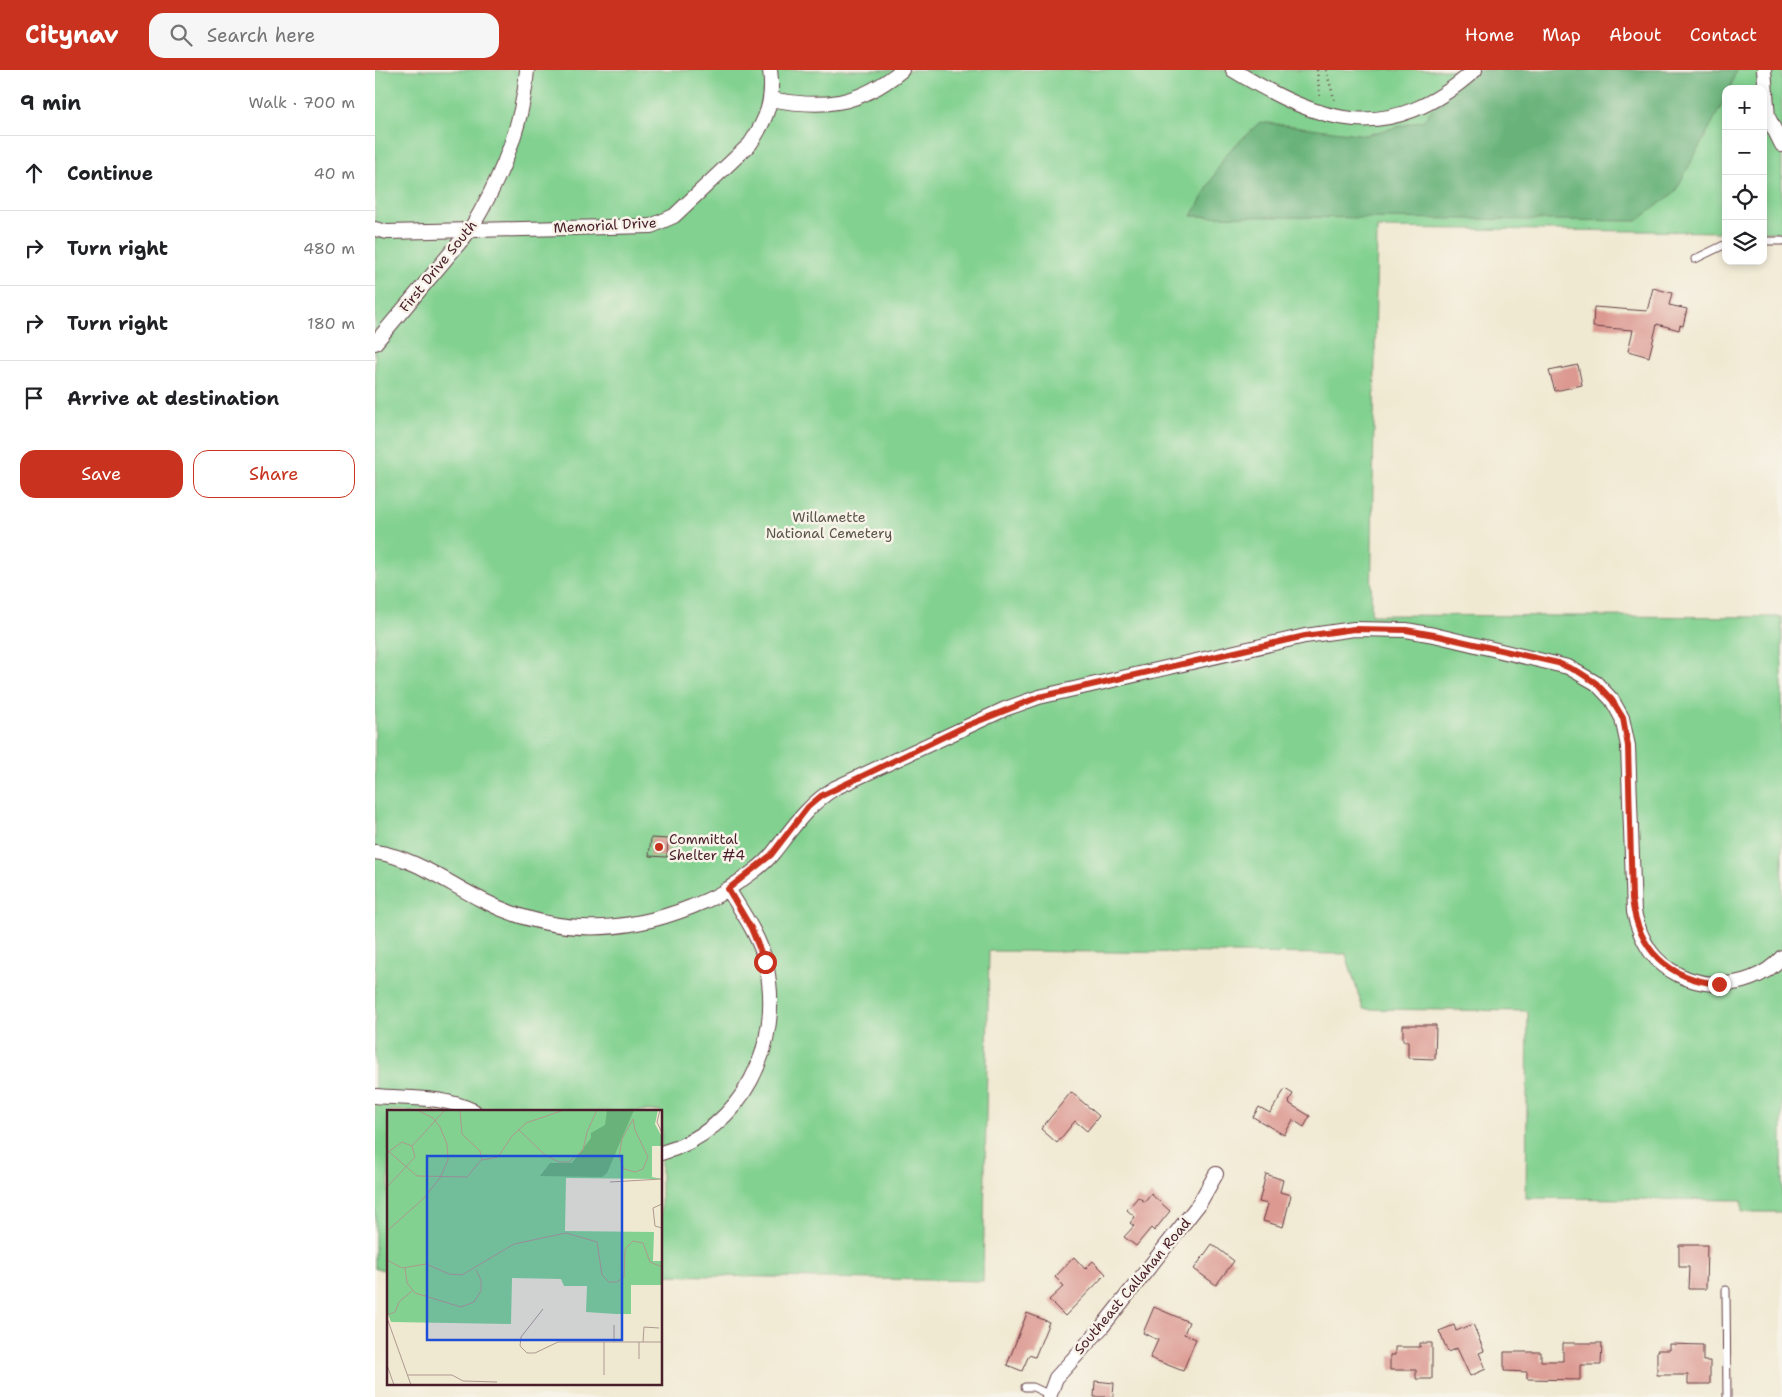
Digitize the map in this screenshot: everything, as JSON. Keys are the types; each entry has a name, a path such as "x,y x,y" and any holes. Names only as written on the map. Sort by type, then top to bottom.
{"street":[{"name":"First Drive South","path":"375,343 470,230 481,212 510,146 525,99 527,70"},
{"name":"Memorial Drive","path":"375,229 387,232 651,226 663,222 674,216 750,144 767,116 769,99 773,90 770,70"},
{"path":"769,99 810,105 842,102 858,98 874,90 902,70"},
{"path":"1233,70 1266,90 1322,114 1339,118 1374,119 1399,114 1450,91 1475,70"},
{"path":"1764,70 1768,117 1782,145"},
{"path":"375,852 405,860 501,910 561,926 599,928 629,926 665,917 728,889 771,855 808,807 821,796 1005,709 1039,697 1305,636 1354,629 1377,628 1434,635 1558,663 1579,672 1596,683 1612,700 1625,728 1628,746 1633,906 1637,926 1651,952 1662,963 1683,976 1704,983 1719,984 1749,979 1766,971 1782,958"},
{"path":"663,1152 694,1139 737,1105 754,1075 765,1046 770,1019 771,992 765,962 751,928 728,889"},
{"path":"375,1096 428,1097 445,1100 471,1110"},
{"name":"Southeast Callahan Road","path":"1050,1396 1056,1378 1102,1327 1199,1204 1216,1174"}],"lane":[{"path":"1767,241 1782,241"},
{"path":"1695,259 1722,246"},
{"path":"1726,1290 1727,1397"},
{"path":"1025,1387 1033,1386 1050,1396"}],"path":[{"path":"1317,70 1322,114"},
{"path":"1326,70 1339,118"}],"green space":[{"name":"Willamette National Cemetery","path":"375,70 1782,70 1782,232 1767,232 1767,85 1722,85 1722,232 1377,228 1371,615 1782,617 1782,1212 1742,1212 1742,1200 1526,1198 1528,1011 1363,1009 1346,954 989,951 983,1281 663,1275 663,1110 387,1110 387,1270 375,1269"},
{"path":"1462,70 1736,70 1731,85 1722,85 1722,104 1675,192 1637,221 1192,216 1226,154 1260,122 1366,135 1424,120"}],"building":[{"path":"1653,288 1672,293 1669,305 1687,309 1683,326 1680,325 1679,330 1657,324 1649,357 1628,351 1633,330 1593,327 1594,307 1647,311"},
{"path":"1578,365 1582,385 1555,391 1549,371"},
{"name":"Committal Shelter #4","path":"651,838 668,839 667,857 649,856"},
{"path":"1403,1025 1436,1025 1435,1059 1408,1058 1408,1041 1403,1041"},
{"path":"1285,1089 1293,1094 1289,1101 1290,1104 1310,1116 1304,1127 1293,1120 1284,1135 1253,1117 1259,1107 1270,1113"},
{"path":"1071,1092 1099,1116 1087,1131 1075,1121 1057,1143 1041,1129"},
{"path":"1266,1174 1283,1180 1280,1192 1291,1195 1283,1227 1263,1221 1268,1204 1259,1202"},
{"path":"1151,1194 1170,1211 1154,1231 1151,1228 1136,1246 1124,1237 1134,1226 1130,1223 1135,1217 1127,1210 1138,1197 1145,1202"},
{"path":"1212,1244 1234,1261 1216,1285 1194,1269"},
{"path":"1679,1245 1707,1245 1706,1289 1688,1289 1689,1267 1679,1267"},
{"path":"1074,1257 1085,1269 1093,1261 1106,1274 1065,1316 1049,1300 1064,1286 1055,1277"},
{"path":"1154,1307 1189,1322 1184,1334 1196,1339 1183,1371 1150,1358 1158,1340 1143,1333"},
{"path":"1027,1313 1049,1322 1035,1357 1029,1355 1022,1371 1007,1365"},
{"path":"1473,1324 1484,1351 1479,1353 1486,1369 1470,1376 1457,1348 1448,1352 1439,1331 1454,1325 1456,1331"},
{"path":"1420,1343 1432,1343 1432,1379 1416,1379 1416,1370 1390,1370 1390,1355 1395,1355 1395,1347 1420,1347"},
{"path":"1563,1343 1602,1343 1601,1365 1580,1365 1580,1380 1527,1379 1527,1372 1504,1371 1504,1352 1541,1352 1541,1361 1563,1361"},
{"path":"1670,1344 1703,1345 1703,1361 1710,1361 1710,1384 1688,1384 1688,1375 1657,1375 1657,1350 1670,1350"},
{"path":"1095,1381 1114,1383 1113,1397 1094,1397"}],"place":[{"name":"Committal Shelter #4","path":"659,847"}],"route":[{"path":"765,962 751,928 728,889 771,855 808,807 821,796 835,788 966,726 1022,702 1305,636 1331,631 1377,628 1406,630 1434,635 1558,663 1579,672 1596,683 1612,700 1623,718 1627,737 1632,899 1637,926 1651,952 1662,963 1690,980 1719,984"}]}
